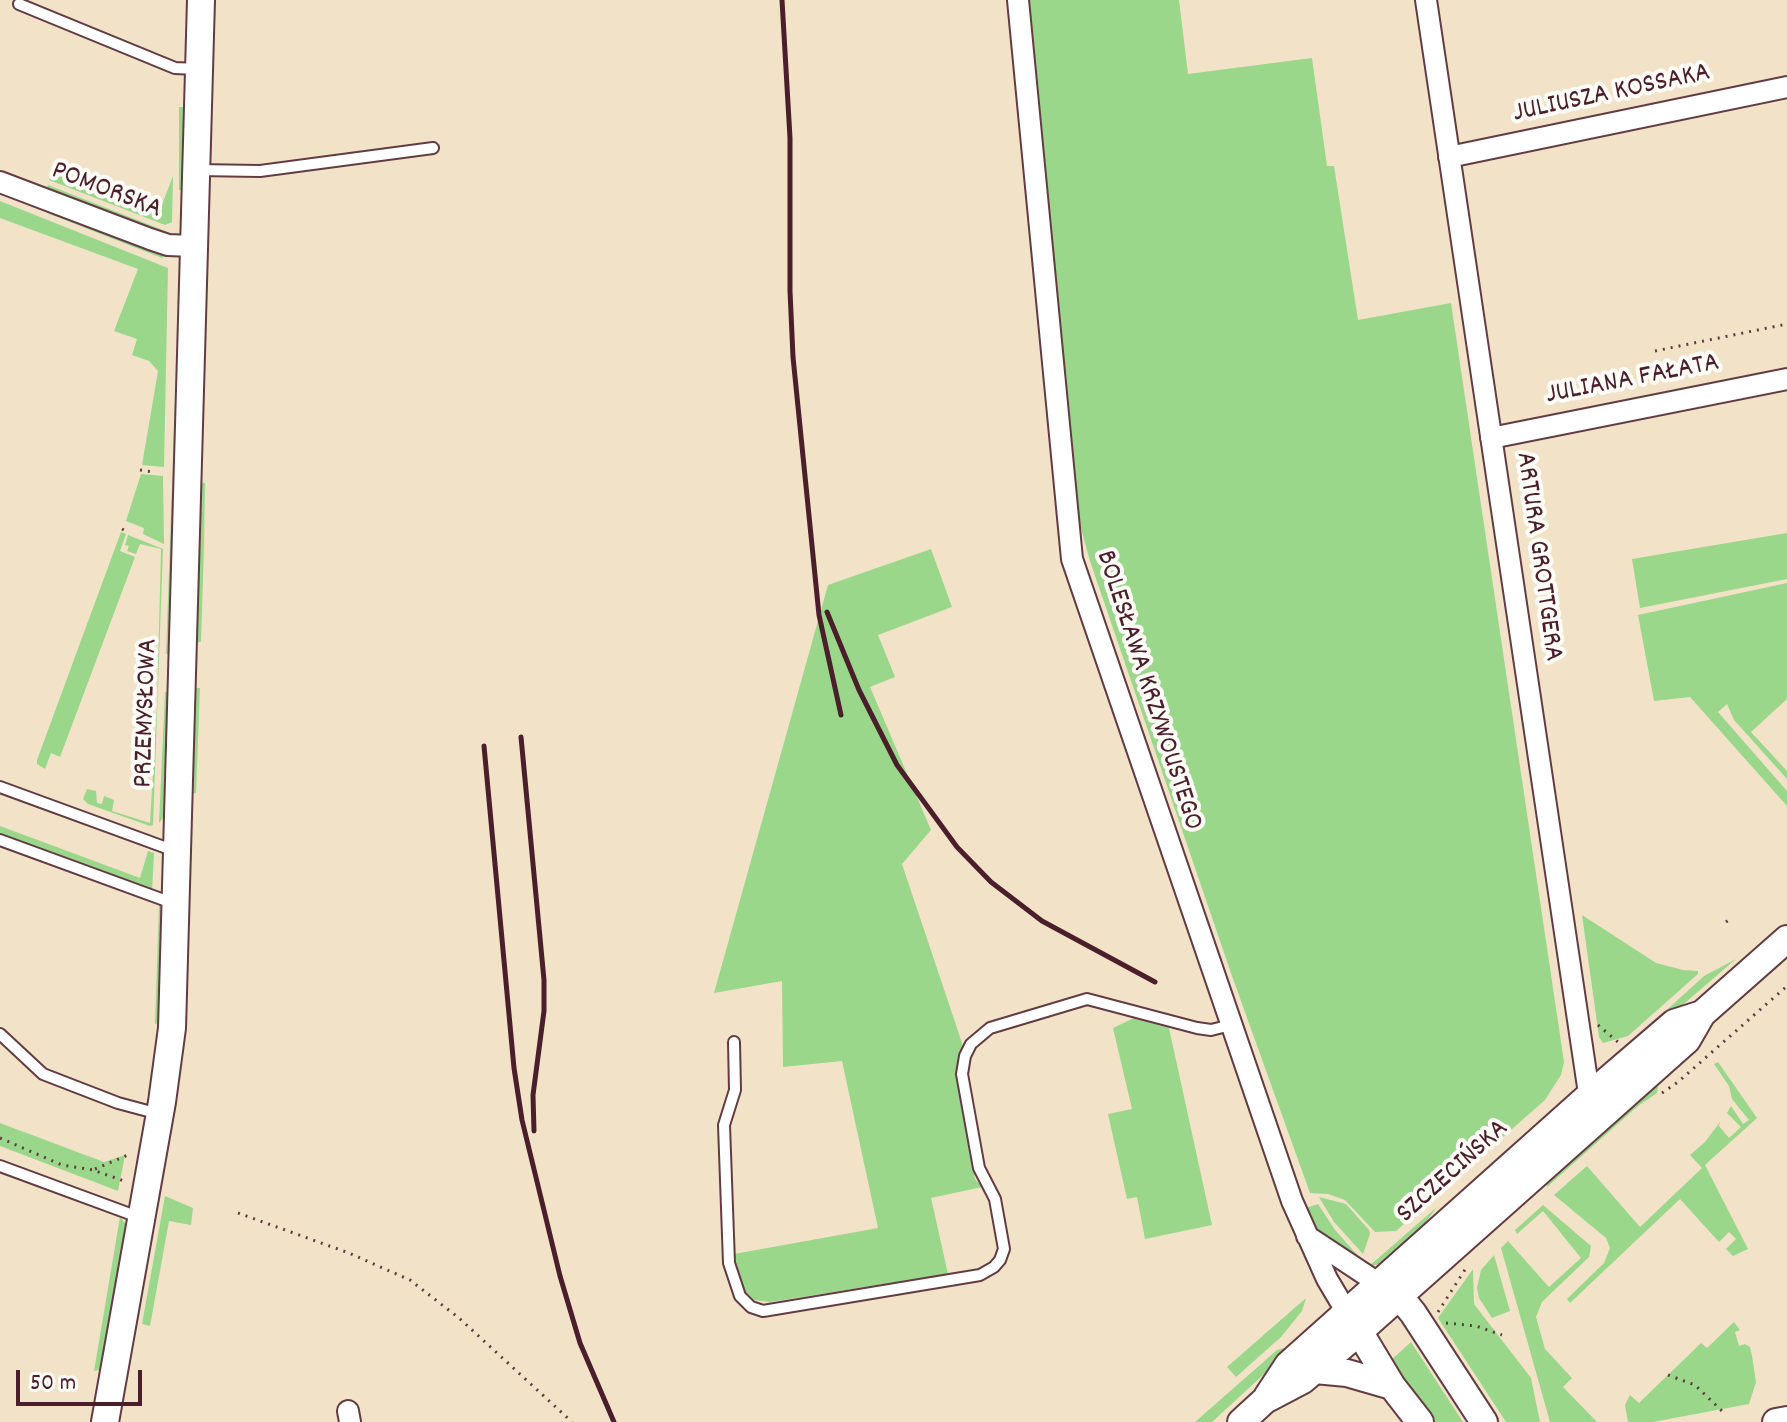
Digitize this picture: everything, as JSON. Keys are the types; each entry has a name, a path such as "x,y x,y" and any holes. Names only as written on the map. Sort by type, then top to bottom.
{"street":[{"name":"PRZEMYSŁOWA","path":"105,1422 160,1115 172,1028 201,0"},
{"name":"BOLESŁAWA KRZYWOUSTEGO","path":"1018,0 1070,548 1292,1201 1327,1279 1353,1321"},
{"name":"ARTURA GROTTGERA","path":"1426,0 1595,1122"},
{"name":"JULIUSZA KOSSAKA","path":"1449,157 1787,87"},
{"name":"POMORSKA","path":"0,182 168,245 193,246"},
{"name":"JULIANA FAŁATA","path":"1491,438 1787,379"},
{"name":"SZCZECIŃSKA","path":"1389,1289 1595,1122 1687,1040 1702,1014 1787,939"},
{"name":"SZCZECIŃSKA","path":"1241,1422 1265,1400 1288,1365 1353,1321 1389,1289 1589,1096 1674,1023 1702,1014"},
{"path":"1307,1236 1389,1289 1429,1320 1484,1422"},
{"name":"SZCZECIŃSKA","path":"1265,1400 1303,1380 1315,1370 1353,1321"},
{"path":"1353,1321 1392,1386 1420,1422"},
{"path":"1315,1370 1347,1373 1392,1386"},
{"path":"1776,1422 1787,1420"}],"lane":[{"path":"19,4 175,68 198,69"},
{"path":"195,170 264,171 433,148"},
{"path":"0,787 177,851"},
{"path":"0,840 175,905"},
{"path":"734,1042 735,1090 724,1125 729,1263 740,1296 751,1307 763,1311 980,1275 1000,1260 1004,1249 995,1199 979,1168 962,1074 971,1044 990,1028 1087,999 1197,1028 1211,1030 1231,1025"},
{"path":"0,1034 43,1074 118,1103 160,1115"},
{"path":"0,1166 141,1218"}],"path":[{"path":"1655,351 1787,324"},
{"path":"140,470 153,472"},
{"path":"122,529 128,532"},
{"path":"1726,922 1731,918"},
{"path":"1697,1065 1787,986"},
{"path":"1591,1020 1619,1043"},
{"path":"0,1138 62,1165 93,1170 124,1181"},
{"path":"93,1170 128,1155"},
{"path":"238,1213 349,1253 410,1280 459,1318 572,1422"},
{"path":"1472,1258 1450,1297 1429,1320 1441,1324 1465,1324 1502,1335"},
{"path":"1668,1375 1695,1385 1723,1412"}],"green space":[{"path":"1026,0 1179,0 1188,74 1312,58 1327,166 1334,166 1358,320 1451,303 1564,1062 1561,1075 1545,1100 1396,1231 1375,1232 1345,1200 1328,1194 1310,1193 1090,561 1075,507 1042,136"},
{"path":"179,107 189,107 186,190 179,190"},
{"path":"54,170 160,210 173,176 172,222 165,225 49,180"},
{"path":"48,185 168,232 162,233 46,189"},
{"path":"0,201 168,268 164,467 142,465 158,371 149,361 132,355 137,339 114,331 138,269 0,218"},
{"path":"50,209 167,255 162,258 47,213"},
{"path":"175,403 180,403 173,654 166,654"},
{"path":"141,474 163,476 164,544 143,534 144,528 126,521"},
{"path":"196,483 205,483 204,547 201,642 192,643"},
{"path":"121,532 126,534 120,551 135,557 60,757 51,753 45,769 37,764 37,760"},
{"path":"1787,533 1787,579 1640,608 1632,559"},
{"path":"128,535 163,549 153,825 150,826 88,804 83,799 87,789 96,791 97,803 102,804 104,796 114,800 112,811 150,823 161,549 140,544 136,554 127,551"},
{"path":"931,549 952,607 878,635 895,677 870,687 931,830 902,864 964,1049 958,1059 956,1078 975,1179 982,1187 931,1198 948,1274 770,1302 754,1300 743,1289 734,1254 878,1228 842,1061 783,1067 782,981 714,993 828,585"},
{"path":"1787,583 1787,699 1751,732 1787,771 1787,779 1734,720 1727,704 1718,712 1787,791 1787,806 1690,697 1654,701 1638,615"},
{"path":"191,688 200,688 196,793 188,794"},
{"path":"165,692 172,693 167,813 159,823"},
{"path":"0,826 140,878 148,851 154,853 152,892 0,835"},
{"path":"159,905 166,909 162,1022 155,1024"},
{"path":"1582,915 1656,963 1698,971 1698,974 1628,1036 1603,1043 1599,1037"},
{"path":"1736,959 1636,1045 1634,1043 1704,976"},
{"path":"1134,1018 1169,1028 1212,1225 1145,1239 1137,1197 1127,1199 1108,1114 1132,1109 1113,1028"},
{"path":"1718,1062 1757,1118 1705,1165 1748,1249 1733,1256 1726,1249 1736,1239 1729,1232 1719,1242 1680,1199 1570,1303 1567,1299 1604,1263 1610,1248 1606,1238 1554,1195 1587,1166 1640,1227 1702,1168 1690,1155 1720,1122 1719,1126 1729,1138 1741,1127 1727,1113 1731,1106 1743,1124 1749,1120 1732,1099 1729,1086 1714,1064"},
{"path":"1654,1081 1658,1087 1657,1093 1638,1106 1547,1187 1546,1180"},
{"path":"0,1123 104,1162 125,1155 118,1191 0,1146"},
{"path":"165,1196 193,1208 191,1225 169,1221 150,1326 142,1324"},
{"path":"1319,1197 1346,1204 1369,1230 1363,1254 1334,1222"},
{"path":"1318,1204 1335,1230 1361,1259 1359,1262 1313,1225 1303,1209"},
{"path":"1543,1205 1591,1246 1589,1257 1542,1302 1536,1317 1545,1349 1572,1378 1563,1387 1597,1422 1550,1422 1501,1248 1508,1241 1549,1287 1581,1258 1543,1211 1517,1234 1515,1230"},
{"path":"1437,1207 1419,1231 1383,1263 1368,1267"},
{"path":"120,1217 129,1228 104,1369 94,1371"},
{"path":"1494,1255 1510,1311 1492,1318 1479,1298 1477,1288 1481,1270"},
{"path":"1473,1269 1474,1304 1531,1378 1540,1422 1506,1422 1438,1318"},
{"path":"1306,1298 1302,1311 1281,1337 1236,1377 1227,1367"},
{"path":"1734,1322 1740,1330 1735,1332 1739,1346 1745,1344 1750,1347 1752,1356 1756,1382 1749,1404 1653,1422 1628,1422 1625,1405 1630,1395 1639,1403 1701,1343 1707,1348"},
{"path":"1411,1342 1463,1422 1433,1422 1411,1394 1390,1361"},
{"path":"1284,1348 1288,1352 1212,1422 1195,1422 1277,1350"}],"railway":[{"path":"782,0 790,138 793,357 819,615 841,715"},
{"path":"827,612 859,690 897,765 957,847 991,882 1042,921 1155,982"},
{"path":"521,737 544,980 544,1011 533,1095 534,1131"},
{"path":"484,746 514,1068 522,1120 560,1276 580,1343 614,1422"}]}
